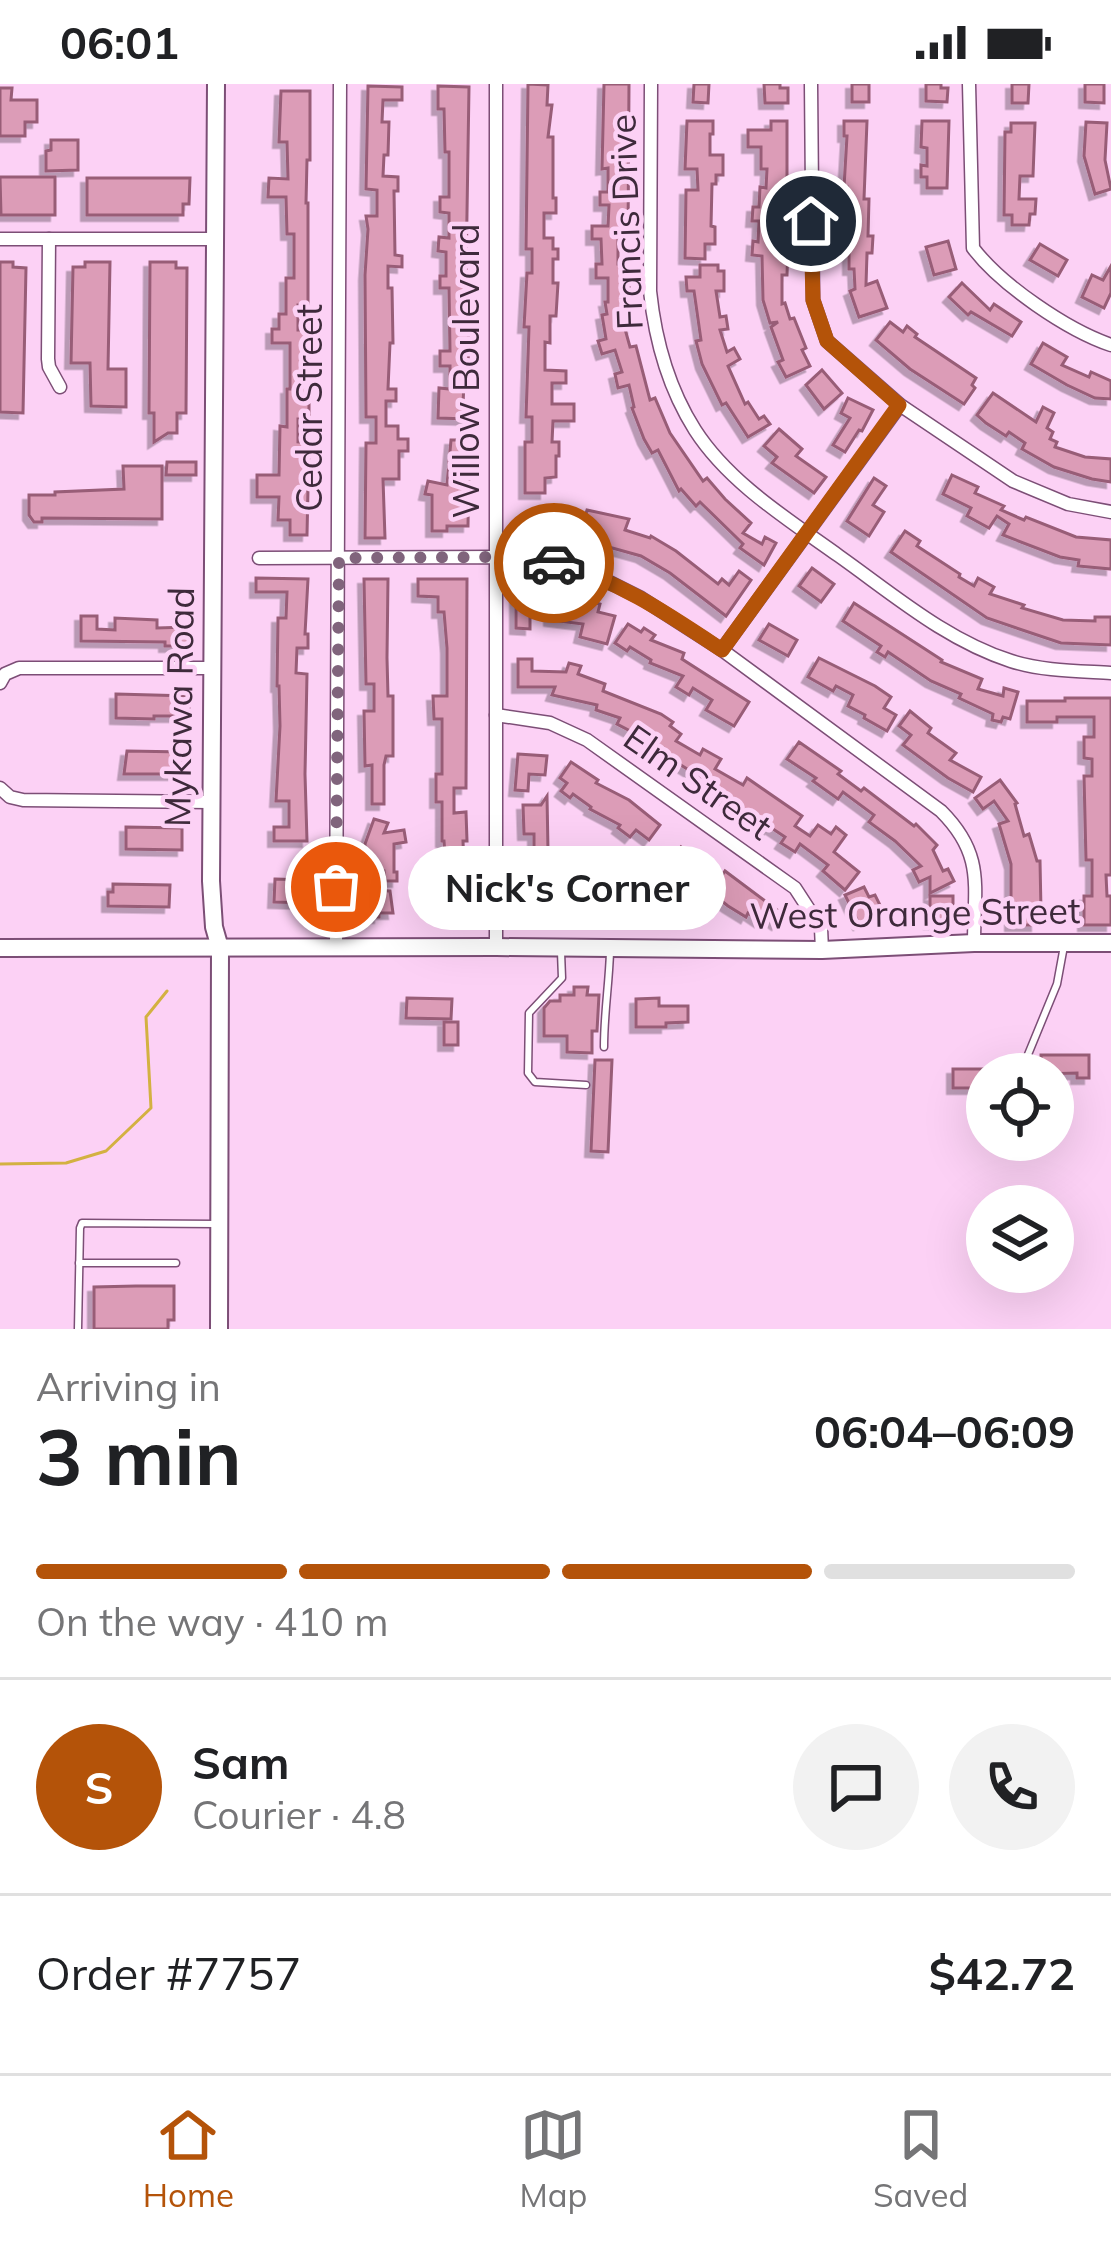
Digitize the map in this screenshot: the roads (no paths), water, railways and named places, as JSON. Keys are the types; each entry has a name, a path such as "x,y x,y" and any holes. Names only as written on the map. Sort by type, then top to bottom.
{"main road":[{"name":"Mykawa Road","path":"216,84 211,881 220,948 219,1329"},
{"name":"West Orange Street","path":"0,948 822,950 1111,943"}],"street":[{"name":"Cedar Street","path":"336,948 340,84"},
{"name":"Willow Boulevard","path":"496,84 496,946"},
{"name":"Francis Drive","path":"651,84 653,317 684,410 711,451 731,473 807,533 958,639 1013,662 1111,673"},
{"path":"811,84 813,300 827,341 899,405 1024,487 1068,504 1111,512"},
{"path":"969,84 973,248 1024,294 1084,334 1111,345"},
{"path":"0,239 215,239"},
{"path":"49,239 48,359 60,387"},
{"path":"722,650 899,405"},
{"path":"259,558 547,561 592,574 641,598 722,650 961,831 974,869 974,943"},
{"path":"0,682 5,674 20,668 213,668"},
{"name":"Elm Street","path":"496,715 550,724 587,740 795,888 821,928 822,950"},
{"path":"0,788 23,800 211,802"}],"lane":[{"path":"1029,1053 1057,984 1064,943"},
{"path":"561,948 562,977 529,1013 528,1073 535,1082 586,1085"},
{"path":"604,1047 610,948"},
{"path":"78,1329 82,1223 219,1224"},
{"path":"79,1263 176,1263"}],"waterway":[{"path":"0,1164 66,1163 106,1151 151,1108 146,1017 167,991"}],"place":[{"name":"Nick's Corner","path":"336,887"}]}
